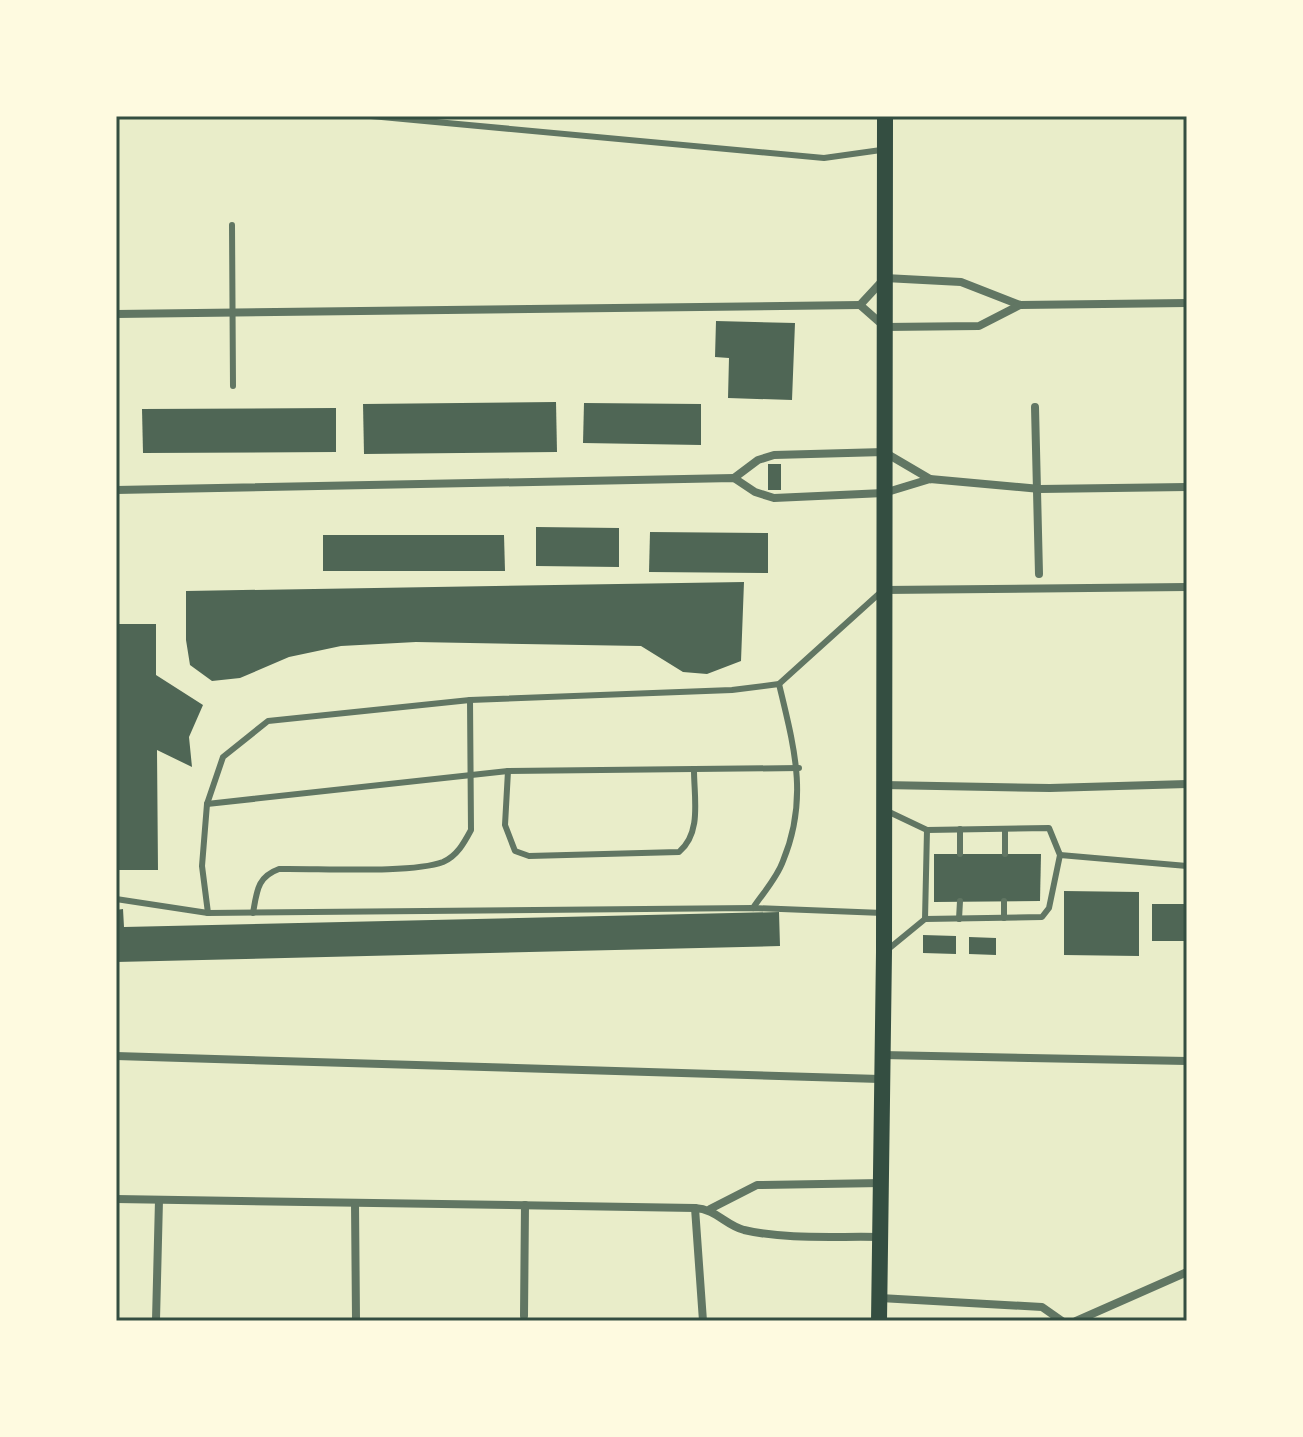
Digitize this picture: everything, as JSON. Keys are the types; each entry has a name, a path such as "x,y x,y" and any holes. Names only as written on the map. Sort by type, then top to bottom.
{"main road":[{"path":"879,1321 884,952 885,116"}],"street":[{"path":"860,305 885,278 961,282 1020,305 1187,303"},
{"path":"116,314 860,305 885,327 979,326 1020,305"},
{"path":"1035,407 1040,489 1039,574"},
{"path":"734,478 758,460 774,455 884,452 930,479"},
{"path":"116,490 734,478 755,492 774,498 884,493 930,479 1040,489 1187,487"},
{"path":"883,590 1187,587"},
{"path":"883,785 1050,788 1187,784"},
{"path":"882,1055 1187,1061"},
{"path":"116,1056 880,1079"},
{"path":"710,1209 757,1185 882,1183"},
{"path":"116,1199 695,1208 710,1209 739,1229 770,1235 881,1237"},
{"path":"156,1320 159,1200"},
{"path":"355,1203 356,1318"},
{"path":"524,1316 525,1205"},
{"path":"695,1208 703,1321"},
{"path":"1076,1321 1187,1272"},
{"path":"879,1298 1042,1307 1062,1321"}],"lane":[{"path":"371,116 824,158 885,149"},
{"path":"232,225 233,386"},
{"path":"208,913 202,866 207,804 223,757 268,721 470,700 732,690 779,684 883,590"},
{"path":"753,908 783,864 796,821 799,768 779,684"},
{"path":"253,913 258,883 279,869 409,867 443,862 461,849 471,830 470,700"},
{"path":"207,804 508,771 799,768"},
{"path":"508,771 505,825 515,851 529,856 679,852 689,843 694,828 694,770"},
{"path":"884,809 927,830 1049,828 1060,855 1049,908 1042,917 925,919 884,952"},
{"path":"960,829 960,854"},
{"path":"1005,829 1005,854"},
{"path":"925,919 927,830"},
{"path":"1060,855 1187,866"},
{"path":"116,899 208,913 753,908 883,913"},
{"path":"959,919 960,901"},
{"path":"1004,901 1004,918"}],"building":[{"path":"716,321 795,323 792,400 728,398 729,358 715,357"},
{"path":"556,402 557,452 364,454 363,404"},
{"path":"584,403 701,404 701,445 583,443"},
{"path":"336,408 336,452 143,453 142,409"},
{"path":"768,464 781,464 781,490 768,490"},
{"path":"536,527 619,528 619,567 536,566"},
{"path":"650,532 768,533 768,573 649,572"},
{"path":"323,535 504,535 505,571 323,571"},
{"path":"744,582 741,661 707,674 683,672 641,646 416,642 341,646 289,657 240,678 212,681 190,665 186,640 186,591"},
{"path":"116,624 156,624 156,675 203,705 189,737 192,767 157,750 158,870 116,870"},
{"path":"934,854 1041,854 1040,901 934,902"},
{"path":"1064,891 1139,892 1139,956 1064,955"},
{"path":"1152,904 1187,904 1187,941 1152,941"},
{"path":"123,909 124,927 779,912 780,946 116,962 116,910"},
{"path":"923,935 956,936 956,954 923,953"},
{"path":"969,937 996,938 996,955 969,954"}]}
